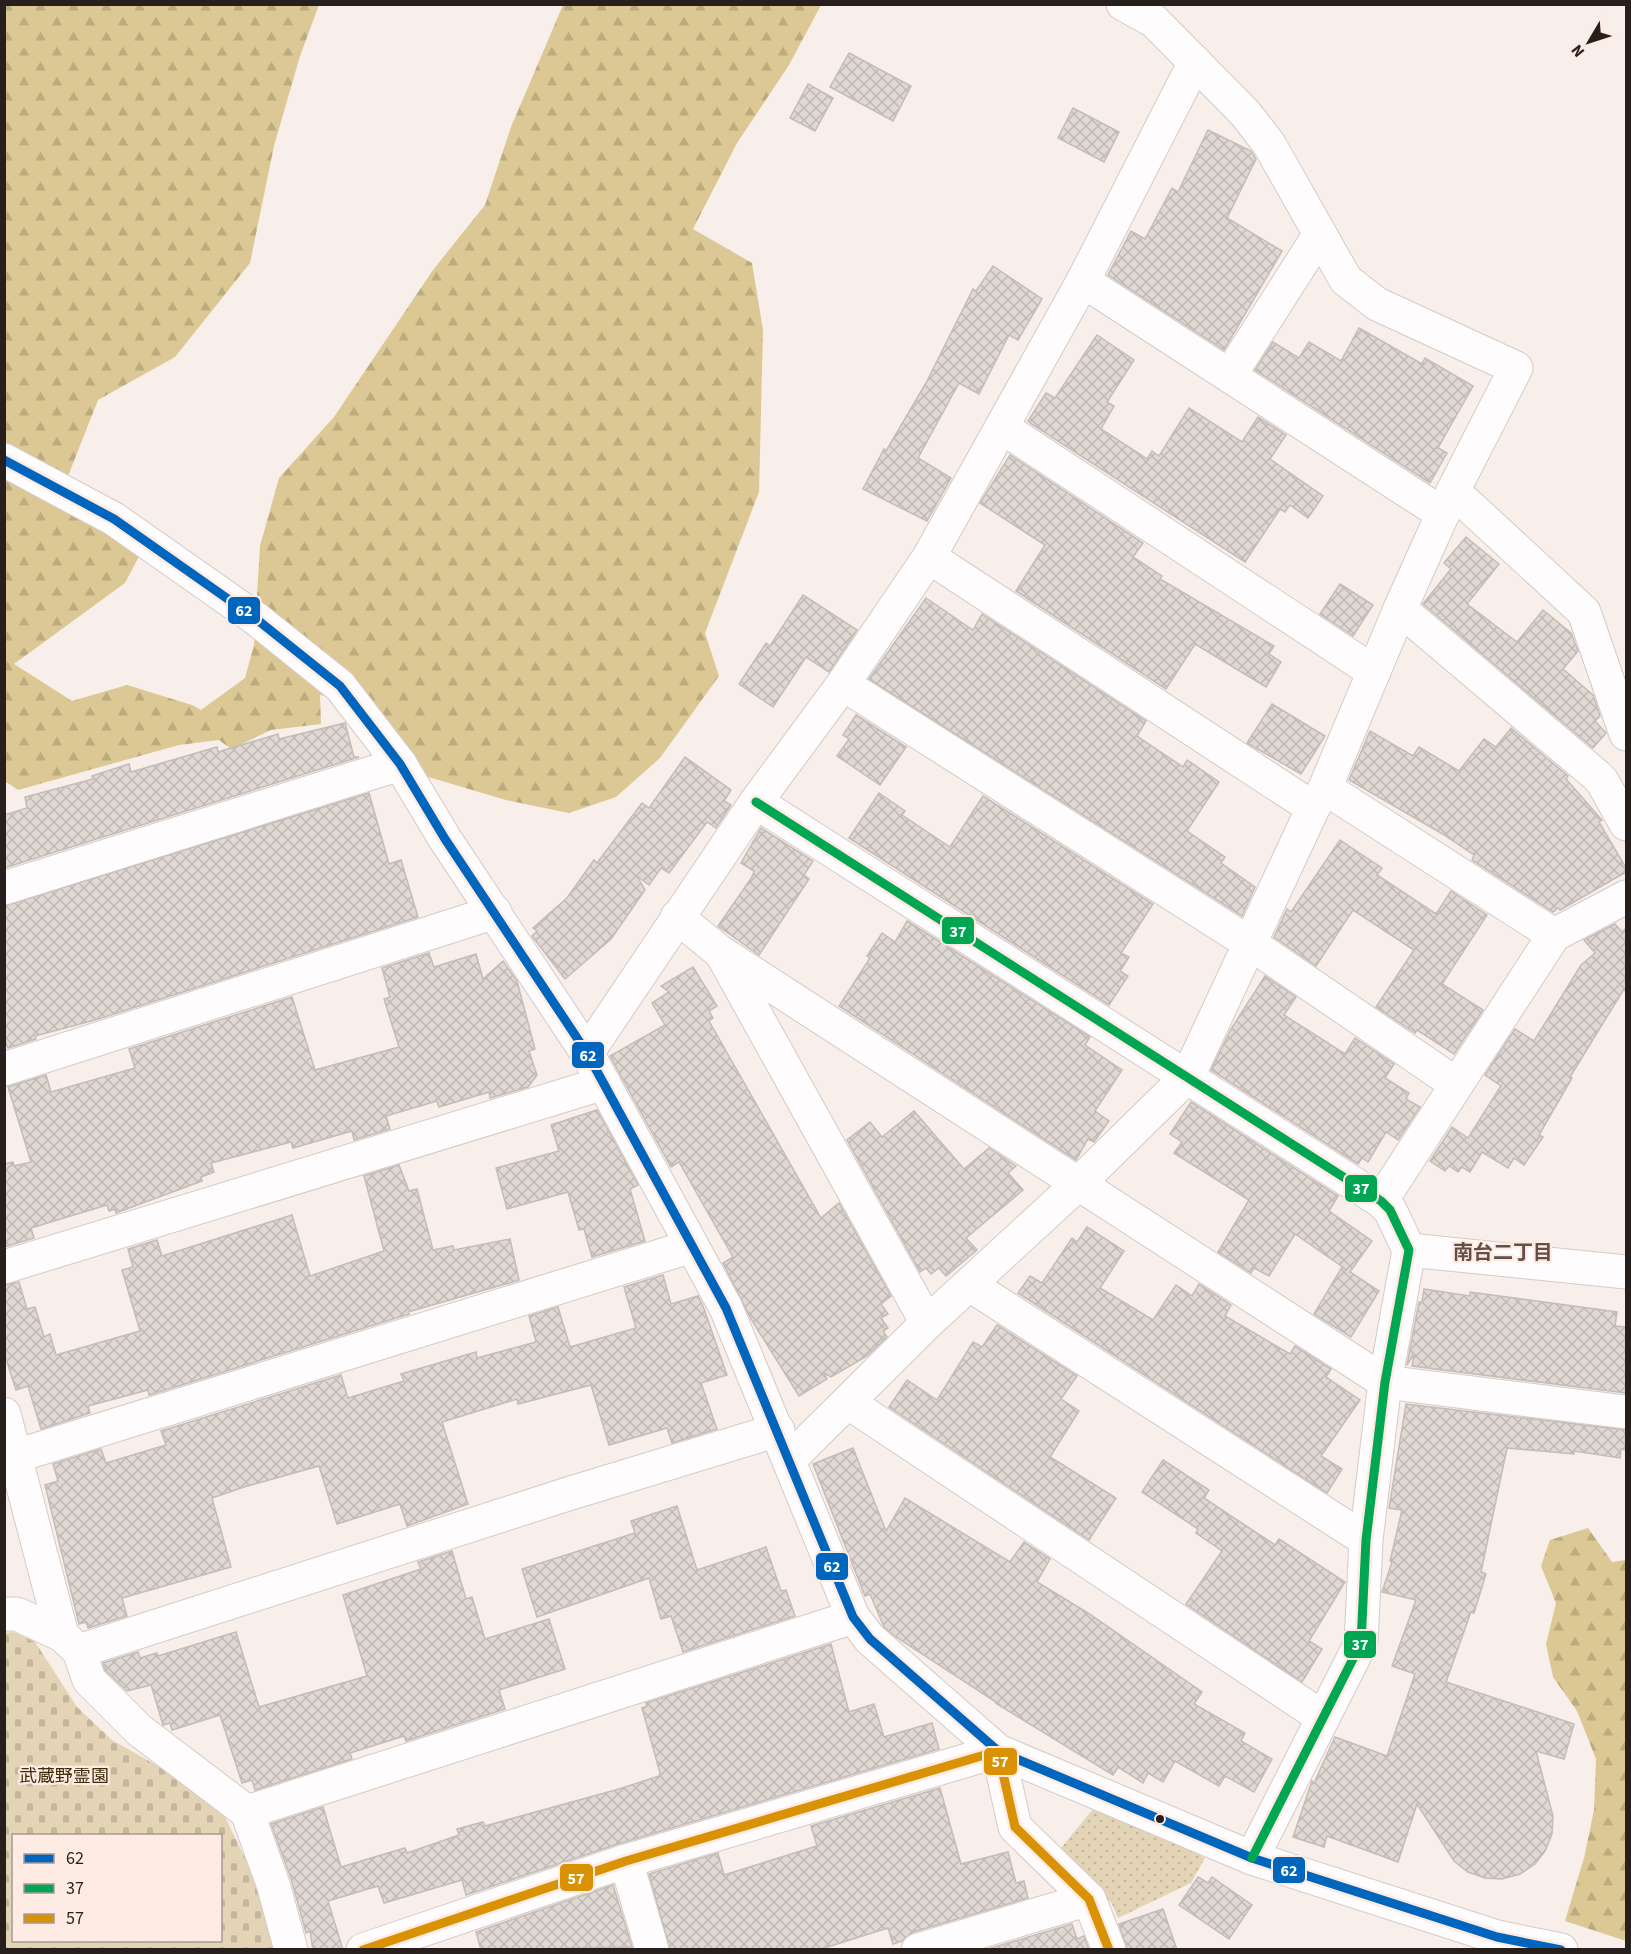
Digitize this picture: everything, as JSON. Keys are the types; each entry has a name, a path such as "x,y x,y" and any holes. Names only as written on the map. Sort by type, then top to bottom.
{"street":[{"path":"4,1614 16,1614 71,1643 571,1493 784,1445 849,1403 927,1323 1078,1184 1188,1076 1319,798 1448,503 1515,368 1377,304 1346,280 1269,144 1245,113 1154,21 1124,4"},
{"path":"587,1053 756,802 843,684 929,557 1083,281 1195,62"},
{"path":"1230,375 1320,234"},
{"path":"1083,281 1230,375 1448,503 1584,612 1626,734"},
{"path":"1003,428 1374,672"},
{"path":"4,460 114,519 255,618 340,686 400,764 445,839 587,1053 726,1308 853,1617 870,1639 998,1751 1252,1858 1497,1937 1561,1950"},
{"path":"929,557 1319,798 1554,934"},
{"path":"1400,609 1596,775 1602,781 1626,824"},
{"path":"843,684 1251,944 1456,1084"},
{"path":"1596,775 1626,749"},
{"path":"4,888 400,764"},
{"path":"756,802 1381,1201 1390,1210 1409,1250 1385,1382 1366,1540 1361,1642 1252,1858"},
{"path":"1381,1201 1554,934 1626,897"},
{"path":"4,1069 495,912"},
{"path":"677,917 720,952 1385,1382 1626,1412"},
{"path":"720,952 927,1323"},
{"path":"4,1267 604,1083"},
{"path":"10,1456 692,1246"},
{"path":"1409,1250 1626,1272"},
{"path":"970,1285 1366,1540"},
{"path":"849,1403 1322,1717"},
{"path":"4,1414 10,1456 71,1643 88,1680 139,1730 247,1812 273,1884 291,1950"},
{"path":"247,1812 853,1617"},
{"path":"363,1950 626,1861 998,1751"},
{"path":"998,1751 1015,1827 1089,1899 1109,1950"},
{"path":"626,1861 652,1950"},
{"path":"918,1950 1089,1899"}],"green space":[{"path":"4,5 319,5 300,56 274,146 250,263 175,357 98,400 68,476 145,545 125,583 14,664 72,701 127,685 192,705 201,710 245,678 254,645 260,546 279,478 334,417 433,270 485,205 511,127 563,5 821,5 789,65 737,143 693,229 752,263 763,330 759,492 705,633 719,676 660,758 616,797 569,813 506,800 425,776 369,702 320,695 321,724 271,730 231,749 219,740 179,745 18,790 5,781"},
{"path":"1588,1528 1612,1562 1626,1560 1626,1941 1565,1921 1584,1858 1594,1810 1596,1759 1577,1711 1553,1677 1546,1644 1556,1603 1541,1566 1550,1540"},
{"name":"武蔵野霊園","path":"14,1632 35,1642 77,1707 112,1740 170,1773 225,1817 261,1891 276,1949 5,1950 4,1633"},
{"path":"1098,1803 1205,1858 1191,1883 1118,1918 1112,1904 1061,1848"}],"building":[{"path":"849,53 911,86 893,121 830,87"},
{"path":"808,84 833,98 815,131 790,118"},
{"path":"1073,108 1119,132 1104,162 1058,138"},
{"path":"1208,130 1251,151 1256,159 1227,218 1282,251 1224,350 1108,275 1131,231 1145,239 1172,188 1178,192"},
{"path":"993,266 1042,299 1018,340 1009,335 979,394 959,383 918,458 951,478 927,521 863,489 884,449 886,451 926,383 973,289 976,291"},
{"path":"1359,328 1422,364 1425,358 1473,386 1438,448 1447,453 1430,483 1255,370 1273,342 1299,358 1309,342 1341,361"},
{"path":"1097,335 1134,360 1107,402 1114,406 1101,429 1147,459 1152,451 1159,456 1189,408 1242,442 1258,417 1286,435 1270,459 1323,496 1308,518 1290,505 1285,512 1280,509 1245,562 1030,423 1028,421 1046,393 1055,398"},
{"path":"1010,455 1143,543 1133,557 1162,576 1160,579 1274,646 1269,654 1281,662 1266,687 1195,644 1166,689 1016,591 1045,545 980,503"},
{"path":"1466,537 1499,564 1467,604 1517,642 1543,610 1571,633 1578,651 1563,669 1593,695 1600,716 1595,721 1606,733 1593,748 1423,604 1451,569 1444,563"},
{"path":"1340,584 1373,605 1353,636 1320,614"},
{"path":"803,595 857,630 829,672 806,657 773,707 739,684 766,643 770,646"},
{"path":"926,598 973,630 982,614 1146,721 1137,736 1183,767 1187,760 1219,782 1187,831 1225,857 1221,863 1255,887 1242,916 869,679"},
{"path":"1272,704 1325,736 1301,774 1247,743"},
{"path":"856,715 906,747 880,785 837,756 849,739 843,735"},
{"path":"345,723 354,757 359,757 4,868 4,815 27,808 25,797 93,779 92,776 129,764 131,772 217,747 218,752 278,734 279,739"},
{"path":"1511,728 1568,776 1566,779 1602,820 1599,822 1626,868 1626,872 1553,912 1472,860 1474,855 1441,833 1349,780 1370,731 1413,756 1419,747 1459,771 1484,739 1496,747"},
{"path":"685,757 731,790 724,801 731,805 716,828 707,822 669,873 661,868 649,885 637,876 645,890 611,939 565,979 532,936 537,931 533,928 567,898 594,860 597,863 642,803 649,808"},
{"path":"369,793 389,864 401,860 418,917 95,1020 35,1036 36,1039 8,1048 4,1038 4,906"},
{"path":"879,793 905,811 902,815 950,847 983,796 1153,904 1121,953 1129,957 1120,971 1128,976 1109,1005 849,838"},
{"path":"761,828 813,861 804,875 809,879 759,955 718,926 752,877 754,871 741,863"},
{"path":"1340,840 1382,868 1377,875 1436,914 1451,891 1487,915 1442,984 1483,1010 1454,1054 1417,1030 1415,1033 1376,1007 1414,950 1353,910 1316,966 1274,937 1287,909 1291,912"},
{"path":"907,921 1090,1037 1085,1045 1122,1070 1095,1111 1109,1121 1094,1142 1088,1139 1076,1160 839,1006 870,958 867,956 882,933 895,942"},
{"path":"1615,924 1622,932 1626,928 1626,992 1624,989 1570,1077 1572,1078 1539,1135 1543,1137 1524,1165 1514,1158 1508,1168 1482,1152 1470,1172 1462,1167 1458,1172 1449,1166 1445,1171 1430,1161 1452,1127 1468,1138 1501,1086 1485,1075 1515,1029 1534,1041 1581,965 1595,953 1584,940"},
{"path":"429,953 434,967 476,954 483,979 503,961 517,981 535,1049 529,1051 537,1075 528,1087 490,1098 489,1092 439,1107 437,1101 386,1116 390,1129 354,1140 352,1131 293,1148 291,1142 211,1163 214,1172 201,1177 202,1181 116,1213 115,1209 109,1211 107,1205 31,1228 34,1238 4,1247 4,1164 13,1162 14,1166 31,1162 8,1087 46,1075 51,1092 135,1068 129,1049 292,997 315,1070 399,1047 384,999 390,997 382,968"},
{"path":"693,967 717,1006 709,1011 713,1018 709,1021 821,1218 839,1203 891,1296 881,1304 888,1314 881,1318 888,1328 883,1331 887,1337 867,1356 831,1377 824,1373 827,1379 799,1396 751,1319 723,1263 733,1257 679,1162 671,1167 610,1056 665,1025 652,1003 669,992 661,986"},
{"path":"1265,976 1296,997 1284,1015 1345,1054 1355,1038 1394,1064 1385,1078 1409,1093 1406,1099 1420,1107 1398,1140 1386,1132 1368,1162 1362,1158 1358,1164 1211,1070 1231,1029"},
{"path":"1191,1102 1338,1196 1329,1211 1372,1241 1350,1272 1379,1291 1351,1337 1314,1314 1342,1267 1347,1270 1295,1234 1269,1276 1254,1268 1251,1273 1218,1252 1249,1200 1174,1153 1182,1142 1170,1134"},
{"path":"597,1110 638,1185 630,1189 645,1241 592,1257 584,1229 579,1230 568,1192 507,1209 496,1168 559,1151 551,1125"},
{"path":"914,1111 964,1169 989,1148 1016,1166 1008,1173 1023,1190 966,1238 977,1250 946,1276 939,1268 931,1274 926,1268 920,1272 847,1140 870,1122 882,1137"},
{"path":"399,1165 409,1191 417,1189 433,1250 453,1246 454,1250 510,1239 519,1280 408,1312 409,1314 149,1395 148,1390 88,1406 90,1413 41,1429 28,1386 16,1390 4,1353 4,1285 19,1282 27,1309 35,1307 44,1337 50,1334 56,1355 140,1331 122,1270 133,1267 128,1249 157,1240 162,1256 292,1215 310,1276 384,1251 364,1176"},
{"path":"1087,1227 1124,1251 1100,1288 1153,1320 1176,1285 1192,1296 1199,1284 1231,1305 1225,1316 1290,1354 1295,1346 1331,1369 1326,1377 1360,1400 1321,1456 1342,1469 1327,1493 1018,1293 1030,1276 1042,1283 1072,1238 1077,1242"},
{"path":"663,1275 671,1304 698,1296 703,1306 727,1375 701,1383 717,1429 672,1443 667,1428 609,1445 591,1385 518,1404 517,1399 442,1422 468,1504 407,1526 400,1504 337,1524 319,1466 244,1487 212,1498 231,1567 122,1598 127,1616 88,1628 86,1622 79,1624 45,1485 58,1481 53,1464 101,1449 106,1463 166,1445 161,1431 341,1375 348,1398 404,1381 401,1374 476,1352 477,1358 536,1342 529,1316 558,1307 570,1347 636,1328 624,1287"},
{"path":"1424,1289 1470,1296 1470,1292 1617,1312 1615,1326 1626,1327 1626,1393 1412,1366 1414,1354 1407,1365 1419,1302 1422,1302"},
{"path":"997,1325 1077,1376 1061,1399 1079,1411 1050,1457 1116,1498 1089,1540 889,1407 907,1380 937,1400 973,1342 982,1347"},
{"path":"1406,1404 1626,1430 1626,1450 1621,1449 1620,1458 1574,1451 1574,1454 1507,1448 1481,1572 1486,1574 1474,1613 1471,1612 1446,1682 1574,1724 1564,1759 1536,1751 1553,1816 1552,1834 1545,1851 1535,1864 1520,1874 1502,1879 1485,1878 1468,1872 1454,1861 1417,1804 1398,1862 1327,1836 1324,1847 1293,1837 1312,1781 1314,1783 1335,1737 1387,1756 1415,1674 1392,1666 1416,1600 1382,1592 1392,1562 1390,1561 1402,1510 1389,1508"},
{"path":"853,1448 886,1531 905,1498 1010,1562 1024,1542 1050,1559 1037,1582 1088,1613 1202,1692 1194,1704 1245,1733 1241,1741 1272,1759 1254,1792 1225,1776 1219,1786 1175,1761 1163,1782 1148,1773 1143,1783 1118,1767 1113,1775 997,1704 999,1704 884,1627 870,1594 865,1596 813,1464"},
{"path":"1163,1460 1209,1490 1204,1498 1275,1545 1279,1539 1345,1582 1309,1641 1322,1649 1302,1682 1186,1604 1222,1551 1196,1533 1198,1529 1142,1492"},
{"path":"677,1506 697,1570 766,1547 781,1591 786,1590 795,1616 683,1652 671,1616 661,1619 649,1578 537,1617 522,1569 635,1533 631,1521"},
{"path":"452,1551 466,1599 472,1597 485,1639 549,1619 565,1669 499,1690 505,1709 406,1741 404,1736 350,1753 352,1759 255,1790 252,1780 242,1783 220,1715 172,1730 170,1723 163,1725 151,1685 127,1691 105,1670 103,1663 138,1652 140,1658 157,1653 158,1656 236,1632 259,1707 367,1676 343,1595 421,1569 418,1562"},
{"path":"831,1644 849,1712 874,1704 884,1737 932,1723 939,1749 621,1843 466,1895 462,1880 384,1903 378,1886 328,1901 343,1950 313,1950 310,1931 306,1933 291,1878 271,1824 323,1807 341,1867 405,1848 407,1853 459,1835 457,1829 483,1822 485,1826 619,1789 659,1776 660,1773 642,1708 647,1706 646,1703"},
{"path":"940,1788 961,1864 1008,1852 1016,1883 1024,1881 1028,1898 913,1932 902,1941 893,1944 888,1928 818,1950 670,1950 649,1874 718,1853 724,1875 817,1846 811,1826"},
{"path":"1198,1877 1208,1883 1212,1877 1252,1905 1229,1939 1179,1905"},
{"path":"613,1885 632,1947 481,1950 476,1932"},
{"path":"1163,1909 1177,1950 1127,1950 1119,1924"},
{"path":"1072,1924 1077,1939 1084,1936 1089,1950 985,1950"}],"transit line":[{"name":"62","path":"4,460 114,519 255,618 340,686 400,764 445,839 587,1053 726,1308 853,1617 870,1639 998,1751 1252,1858 1497,1937 1561,1950"},
{"name":"37","path":"756,802 1381,1201 1390,1210 1409,1250 1385,1382 1366,1540 1361,1643 1252,1858"},
{"name":"57","path":"363,1950 626,1861 998,1751 1015,1827 1089,1899 1109,1950"}],"district":[{"name":"南台二丁目","path":"1503,1253"}]}
